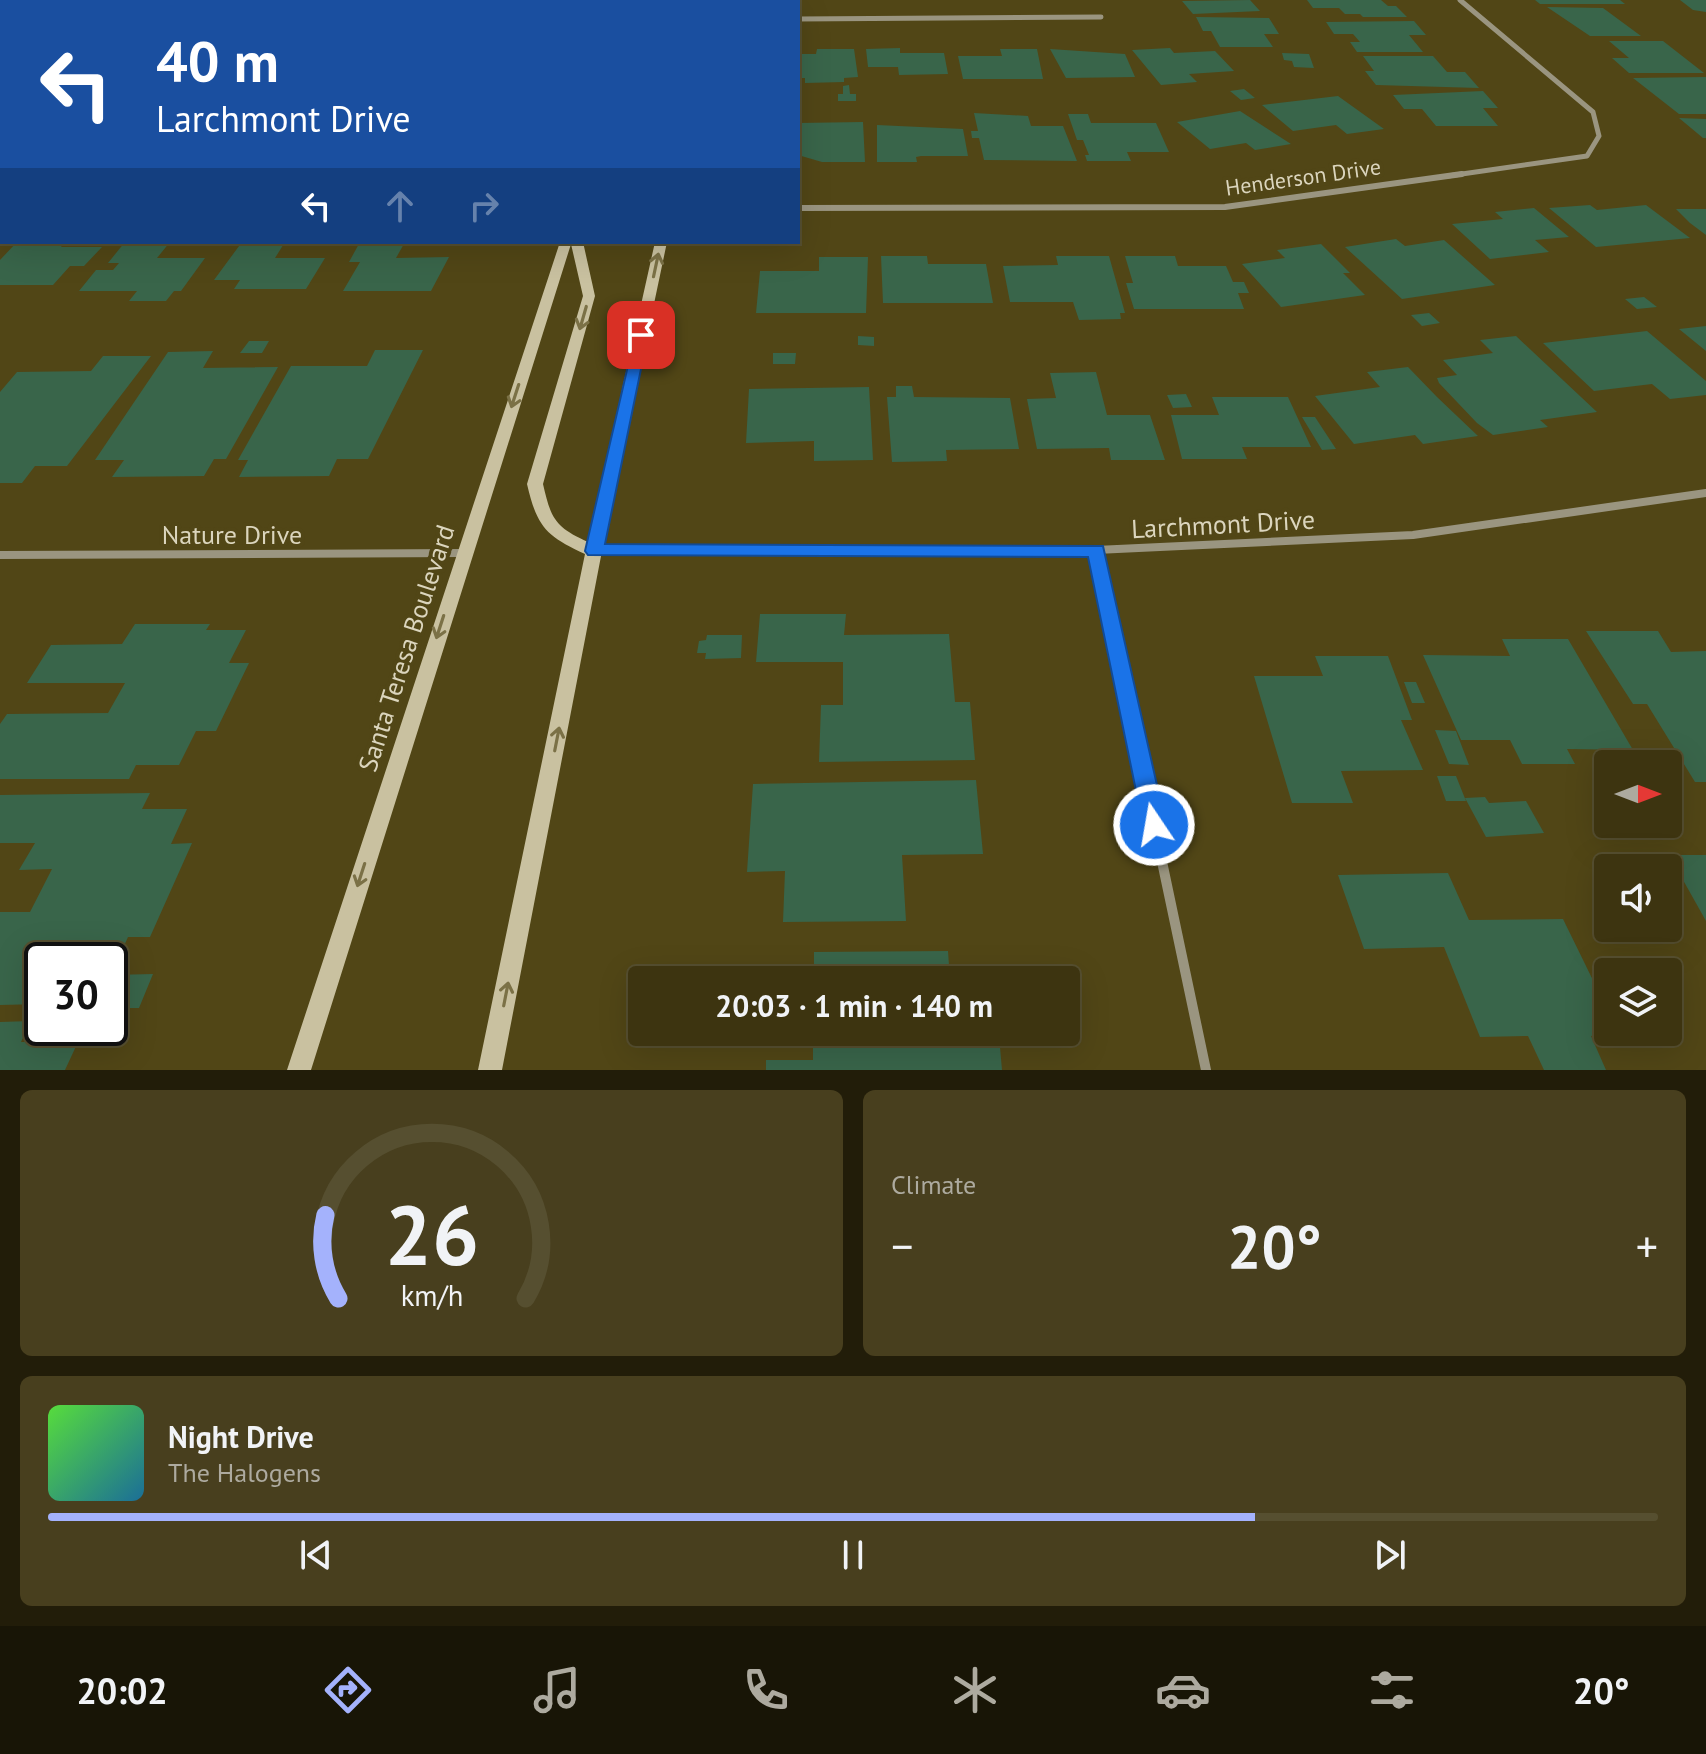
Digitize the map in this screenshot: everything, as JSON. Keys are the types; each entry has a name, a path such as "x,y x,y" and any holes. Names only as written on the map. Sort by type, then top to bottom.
{"main road":[{"name":"Santa Teresa Boulevard","path":"299,1070 565,244"},
{"path":"577,244 589,296 535,484 541,513 551,531 594,551"},
{"path":"490,1070 594,551 661,244"}],"street":[{"name":"Henderson Drive","path":"800,208 1225,207 1587,156 1599,142 1602,129 1593,112 1460,0"},
{"path":"800,19 1101,17"},
{"name":"Larchmont Drive","path":"594,551 1096,550 1413,535 1706,493"},
{"path":"1096,550 1206,1070"},
{"name":"Nature Drive","path":"0,555 464,553"}],"building":[{"path":"1250,0 1260,11 1193,14 1182,1"},
{"path":"1307,0 1381,0 1388,6 1396,6 1407,17 1345,14 1339,8 1313,8"},
{"path":"1535,0 1620,0 1625,4 1540,4"},
{"path":"1680,0 1706,0 1706,12 1693,10"},
{"path":"1547,7 1603,8 1641,36 1590,36"},
{"path":"1196,17 1269,18 1279,34 1264,34 1273,47 1220,47 1211,31 1203,31"},
{"path":"1414,21 1426,35 1409,35 1423,52 1357,52 1350,42 1360,42 1353,34 1334,34 1326,22"},
{"path":"1609,41 1663,41 1704,73 1629,73 1612,58 1629,58"},
{"path":"900,48 900,53 944,53 948,74 899,75 898,67 868,67 866,49"},
{"path":"1170,48 1174,53 1215,51 1234,71 1189,74 1197,82 1161,85 1132,50"},
{"path":"817,49 854,49 858,77 844,78 844,82 805,83 805,78 800,78 800,54 816,54"},
{"path":"1000,49 1037,49 1043,79 963,79 958,56 1002,56"},
{"path":"1050,49 1125,54 1135,77 1066,78"},
{"path":"1282,53 1309,54 1314,68 1294,67 1292,61 1284,60"},
{"path":"1363,56 1433,56 1447,72 1465,72 1479,88 1376,85 1365,71 1374,71"},
{"path":"1706,77 1706,114 1679,114 1633,78"},
{"path":"849,85 850,94 856,94 856,101 838,101 838,94 843,94 843,86"},
{"path":"1244,89 1255,98 1241,100 1230,91"},
{"path":"1483,91 1498,108 1483,108 1498,126 1436,126 1422,109 1404,109 1393,95"},
{"path":"1338,96 1384,129 1347,134 1336,125 1293,131 1262,105"},
{"path":"1240,111 1291,144 1255,150 1246,143 1210,149 1177,122"},
{"path":"974,113 1028,116 1031,126 1063,126 1077,161 984,160 979,138 972,138 971,131 978,131"},
{"path":"1068,114 1088,114 1091,123 1156,123 1169,152 1127,152 1131,161 1087,161 1085,155 1089,155 1083,140 1077,140"},
{"path":"1679,118 1706,119 1706,138 1703,138"},
{"path":"863,122 865,162 822,162 800,156 800,123"},
{"path":"877,125 963,129 968,156 921,156 916,157 917,162 877,162"},
{"path":"1590,205 1597,210 1646,205 1690,238 1596,247 1549,208"},
{"path":"1534,208 1569,237 1535,240 1549,252 1490,259 1452,224 1503,219 1495,212"},
{"path":"1676,209 1706,209 1706,235 1690,223"},
{"path":"1396,239 1405,246 1444,240 1495,285 1402,299 1345,247"},
{"path":"15,244 102,247 84,266 70,266 53,285 0,285 0,260"},
{"path":"123,244 168,244 157,258 205,258 181,291 174,291 166,301 129,301 137,291 79,291 96,270 113,270 119,263 108,263"},
{"path":"241,244 284,244 275,258 325,258 306,289 234,289 240,280 214,280"},
{"path":"359,244 404,244 396,258 449,257 431,291 343,291 360,262 349,262"},
{"path":"1321,244 1350,273 1343,273 1365,295 1281,307 1242,264 1285,258 1277,250"},
{"path":"881,256 927,256 928,264 986,264 993,303 883,303"},
{"path":"1056,256 1109,256 1125,313 1120,313 1121,319 1079,320 1073,302 1010,302 1003,266 1058,265"},
{"path":"1125,256 1175,256 1178,266 1226,266 1233,282 1244,282 1249,293 1238,293 1244,309 1134,309 1126,283 1133,283"},
{"path":"819,257 868,257 866,313 756,313 760,271 819,271"},
{"path":"1644,297 1657,307 1637,309 1625,299"},
{"path":"1429,313 1440,323 1422,326 1411,315"},
{"path":"1706,326 1706,351 1679,329"},
{"path":"1647,331 1706,381 1706,395 1670,399 1652,384 1594,391 1543,343"},
{"path":"858,336 874,337 874,346 858,345"},
{"path":"1516,336 1597,412 1540,420 1548,427 1493,435 1477,423 1439,383 1437,378 1457,375 1443,360 1493,353 1480,340"},
{"path":"249,341 269,341 262,353 240,353"},
{"path":"375,350 423,350 368,459 337,459 329,476 239,477 248,460 238,460 291,366 367,366"},
{"path":"213,351 203,368 278,367 226,459 214,459 204,476 112,477 124,460 95,460 168,352"},
{"path":"773,353 796,353 795,364 773,364"},
{"path":"103,356 151,356 67,466 35,466 22,483 0,483 0,392 17,372 91,371"},
{"path":"1408,367 1478,436 1423,444 1415,435 1354,444 1315,396 1380,387 1367,372"},
{"path":"1096,372 1107,415 1150,415 1165,460 1111,460 1109,448 1037,449 1027,399 1056,398 1050,373"},
{"path":"896,386 912,386 914,397 1010,398 1019,449 946,450 947,461 892,462 887,397 896,397"},
{"path":"869,387 873,460 814,461 814,441 746,443 749,389"},
{"path":"1186,394 1192,407 1173,408 1167,395"},
{"path":"1212,397 1288,397 1311,447 1242,447 1247,459 1182,459 1171,415 1219,415"},
{"path":"1302,417 1315,417 1336,449 1322,450"},
{"path":"760,614 846,614 844,635 949,634 955,702 970,702 975,760 819,762 821,705 843,705 843,662 756,662"},
{"path":"135,624 210,624 206,630 246,630 229,663 249,663 216,731 196,731 179,765 136,765 129,779 0,779 0,724 7,714 108,713 125,683 27,683 51,645 122,644"},
{"path":"1586,631 1658,631 1671,652 1706,651 1706,782 1695,782 1682,761 1682,750 1675,750 1647,704 1633,704"},
{"path":"707,635 742,635 741,658 705,659 706,653 697,653 699,641 706,640"},
{"path":"1502,639 1568,639 1633,750 1567,749 1575,764 1522,764 1510,740 1461,740 1423,655 1510,656"},
{"path":"1315,656 1388,656 1412,720 1401,720 1423,770 1341,771 1353,803 1292,803 1254,676 1323,676"},
{"path":"1404,682 1416,682 1425,703 1412,703"},
{"path":"1435,730 1456,731 1469,765 1449,764"},
{"path":"1437,776 1456,776 1466,801 1446,801"},
{"path":"976,780 983,854 902,855 906,921 783,922 785,871 747,872 753,784"},
{"path":"150,793 142,809 187,809 171,844 192,843 150,937 128,937 126,942 24,942 24,1004 0,1005 0,912 30,912 52,869 19,870 35,843 0,843 0,795"},
{"path":"1485,797 1489,803 1526,801 1544,833 1486,837 1465,798"},
{"path":"1682,855 1706,855 1706,921 1682,878"},
{"path":"1448,873 1469,920 1563,919 1594,982 1594,1036 1591,1036 1606,1070 1544,1070 1528,1036 1480,1037 1444,947 1364,949 1338,875"},
{"path":"948,951 949,966 814,966 814,952"},
{"path":"153,974 139,1008 128,1008 128,975"},
{"path":"24,1021 21,1042 24,1046 76,1046 65,1070 0,1070 0,1022"},
{"path":"813,1046 1000,1047 1002,1070 766,1070 766,1060 813,1060"}],"route":[{"path":"641,335 594,551 1096,550 1154,825"}]}
